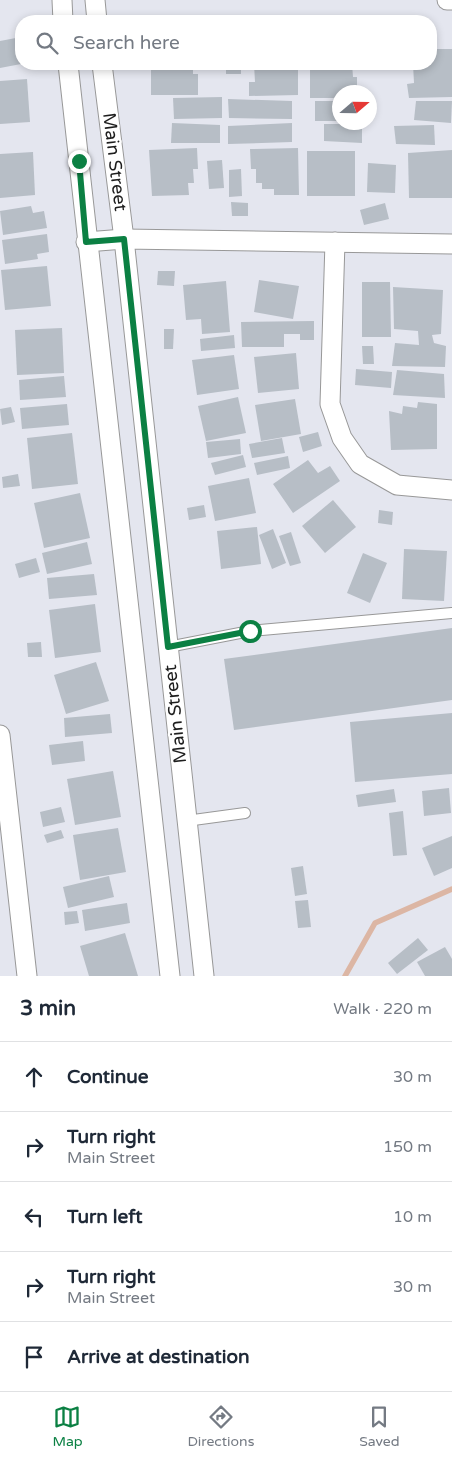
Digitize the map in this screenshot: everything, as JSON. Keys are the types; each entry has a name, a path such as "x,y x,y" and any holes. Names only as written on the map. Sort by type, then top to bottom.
{"street":[{"path":"62,0 63,15"},
{"path":"95,0 96,15"},
{"name":"Main Street","path":"69,70 86,242 170,976"},
{"name":"Main Street","path":"103,70 124,239 204,976"},
{"path":"86,242 124,239 452,244"},
{"path":"335,242 330,404 342,438 360,464 396,485 452,490"},
{"path":"0,735 27,976"}],"lane":[{"path":"168,647 250,631 452,613"},
{"path":"186,820 245,813"}],"building":[{"path":"15,38 15,65 0,68 0,41"},
{"path":"437,49 452,49 452,97 409,98 407,84 414,83 413,70 437,70"},
{"path":"151,70 193,70 193,74 198,74 198,95 151,95"},
{"path":"226,70 241,70 241,74 226,74"},
{"path":"254,70 298,70 298,95 249,96 249,82 255,82"},
{"path":"310,70 352,70 353,77 357,77 357,85 332,85 332,98 310,98"},
{"path":"27,79 30,122 0,124 0,81"},
{"path":"222,97 222,118 174,119 173,98"},
{"path":"228,99 292,101 292,119 229,118"},
{"path":"315,101 332,101 332,121 315,121"},
{"path":"416,101 452,101 451,123 414,120"},
{"path":"172,123 220,125 220,143 171,143"},
{"path":"292,123 292,142 228,144 228,126"},
{"path":"324,124 332,124 332,130 362,130 362,143 324,141"},
{"path":"434,125 435,145 396,144 394,126"},
{"path":"197,148 198,169 193,169 194,183 188,183 189,195 152,196 149,150"},
{"path":"298,148 299,195 274,195 274,189 262,189 262,183 256,183 256,169 251,169 250,149"},
{"path":"452,150 452,198 409,198 408,153"},
{"path":"307,151 355,151 355,196 307,196"},
{"path":"33,152 35,195 0,198 0,154"},
{"path":"222,160 224,188 209,189 207,161"},
{"path":"368,163 396,165 395,193 367,192"},
{"path":"241,169 242,196 229,197 229,170"},
{"path":"231,202 248,203 248,216 232,216"},
{"path":"385,203 389,219 364,225 360,210"},
{"path":"31,206 33,213 44,211 47,228 3,235 0,211"},
{"path":"47,234 49,252 37,254 38,259 5,264 2,240"},
{"path":"47,266 51,306 5,310 1,270"},
{"path":"158,271 175,271 174,286 157,285"},
{"path":"259,280 299,286 293,319 254,312"},
{"path":"226,281 230,332 202,334 201,319 186,320 183,285"},
{"path":"362,282 390,282 391,337 362,337"},
{"path":"393,287 443,290 441,334 432,335 434,343 446,346 445,367 392,366 395,343 419,345 418,331 394,329"},
{"path":"314,321 314,340 300,340 300,334 284,334 284,347 242,347 241,322"},
{"path":"62,328 64,373 17,375 15,330"},
{"path":"164,329 174,329 173,349 164,349"},
{"path":"234,335 235,348 201,351 200,339"},
{"path":"362,346 373,346 374,364 363,364"},
{"path":"296,353 299,389 258,393 254,357"},
{"path":"234,355 239,389 197,395 192,360"},
{"path":"356,369 392,372 391,388 355,385"},
{"path":"397,370 444,374 445,398 393,395"},
{"path":"64,376 66,397 20,400 19,380"},
{"path":"238,397 246,433 206,441 198,406"},
{"path":"295,399 301,434 261,441 255,405"},
{"path":"418,402 437,404 437,449 391,450 389,411 402,414 403,406 417,408"},
{"path":"67,404 69,425 22,429 20,408"},
{"path":"11,407 15,422 2,425 0,409"},
{"path":"318,432 322,446 303,452 299,437"},
{"path":"72,433 78,484 32,489 27,438"},
{"path":"282,438 285,453 252,458 249,444"},
{"path":"240,439 241,454 208,458 206,442"},
{"path":"243,455 246,467 215,475 211,463"},
{"path":"288,456 290,468 257,475 254,463"},
{"path":"308,460 318,473 330,466 340,481 293,513 273,484"},
{"path":"18,474 20,486 3,488 2,477"},
{"path":"249,478 256,513 215,521 208,486"},
{"path":"80,493 90,538 44,548 34,503"},
{"path":"333,500 356,527 325,553 302,526"},
{"path":"204,505 206,517 189,520 187,508"},
{"path":"379,510 393,512 392,525 378,523"},
{"path":"257,527 261,564 221,569 217,531"},
{"path":"273,529 286,563 272,569 259,535"},
{"path":"291,532 301,563 290,566 279,536"},
{"path":"87,542 92,564 47,574 42,553"},
{"path":"404,549 447,551 444,601 402,599"},
{"path":"363,553 387,563 370,603 347,593"},
{"path":"36,558 40,572 19,578 15,564"},
{"path":"94,574 97,595 49,599 47,578"},
{"path":"95,604 101,652 55,658 49,610"},
{"path":"452,628 452,700 234,730 224,659"},
{"path":"41,642 42,657 28,657 27,643"},
{"path":"96,662 109,701 66,714 54,675"},
{"path":"452,713 452,774 355,782 350,722"},
{"path":"110,714 112,733 65,737 64,718"},
{"path":"83,741 85,761 52,765 49,745"},
{"path":"113,771 121,817 75,825 67,779"},
{"path":"449,788 451,813 424,816 422,791"},
{"path":"394,789 396,802 358,807 356,795"},
{"path":"61,807 65,822 43,827 40,812"},
{"path":"403,811 407,855 393,856 389,813"},
{"path":"118,828 126,872 80,880 73,835"},
{"path":"61,830 64,838 47,843 44,835"},
{"path":"452,836 452,868 434,876 422,848"},
{"path":"303,866 307,894 295,896 291,868"},
{"path":"109,876 114,897 68,908 63,887"},
{"path":"308,900 311,927 298,928 295,901"},
{"path":"127,903 130,923 85,931 82,910"},
{"path":"77,911 79,923 65,925 64,912"},
{"path":"125,933 138,976 89,976 80,946"},
{"path":"418,938 428,950 397,974 388,963"},
{"path":"445,947 452,959 452,976 425,976 417,962"}],"waterway":[{"path":"345,976 375,923 452,889"}],"route":[{"path":"79,161 86,242 124,239 168,647 250,631"}]}
